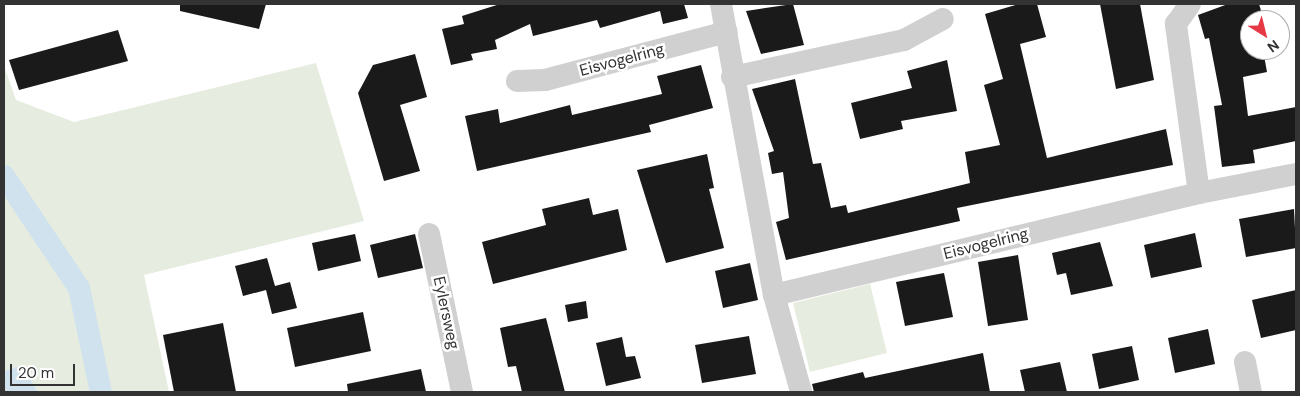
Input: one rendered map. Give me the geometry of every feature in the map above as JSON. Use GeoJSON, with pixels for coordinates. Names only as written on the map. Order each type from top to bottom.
{"type":"FeatureCollection","features":[{"type":"Feature","properties":{"kind":"street"},"geometry":{"type":"LineString","coordinates":[[721,4],[732,77],[774,295],[801,392]]}},
{"type":"Feature","properties":{"kind":"street"},"geometry":{"type":"LineString","coordinates":[[1190,4],[1176,24],[1199,192]]}},
{"type":"Feature","properties":{"kind":"street"},"geometry":{"type":"LineString","coordinates":[[732,77],[904,40],[943,19]]}},
{"type":"Feature","properties":{"kind":"street","name":"Eisvogelring"},"geometry":{"type":"LineString","coordinates":[[517,81],[545,80],[726,32]]}},
{"type":"Feature","properties":{"kind":"street","name":"Eisvogelring"},"geometry":{"type":"LineString","coordinates":[[774,295],[1199,192],[1296,174]]}},
{"type":"Feature","properties":{"kind":"street","name":"Eylersweg"},"geometry":{"type":"LineString","coordinates":[[429,234],[462,392]]}},
{"type":"Feature","properties":{"kind":"street"},"geometry":{"type":"LineString","coordinates":[[1245,362],[1251,392]]}},
{"type":"Feature","properties":{"kind":"shaded area"},"geometry":{"type":"Polygon","coordinates":[[[316,63],[364,221],[144,275],[169,392],[38,392],[23,367],[4,371],[4,66],[16,100],[74,122],[316,63]]]}},
{"type":"Feature","properties":{"kind":"shaded area"},"geometry":{"type":"Polygon","coordinates":[[[870,284],[887,353],[810,372],[793,303],[870,284]]]}},
{"type":"Feature","properties":{"kind":"water"},"geometry":{"type":"Polygon","coordinates":[[[22,366],[38,392],[4,392],[4,371],[22,366]]]}},
{"type":"Feature","properties":{"kind":"building"},"geometry":{"type":"Polygon","coordinates":[[[180,4],[266,4],[259,29],[180,11],[180,4]]]}},
{"type":"Feature","properties":{"kind":"building"},"geometry":{"type":"Polygon","coordinates":[[[500,4],[684,4],[688,18],[663,24],[660,11],[600,28],[597,20],[533,36],[530,24],[495,40],[497,49],[471,54],[473,60],[451,65],[442,29],[464,24],[462,16],[500,4]]]}},
{"type":"Feature","properties":{"kind":"building"},"geometry":{"type":"Polygon","coordinates":[[[793,4],[804,45],[761,54],[746,11],[793,4]]]}},
{"type":"Feature","properties":{"kind":"building"},"geometry":{"type":"Polygon","coordinates":[[[1019,4],[1037,4],[1046,37],[1020,44],[1047,158],[1166,129],[1173,165],[957,208],[960,221],[786,260],[776,222],[789,218],[783,172],[772,174],[768,153],[774,151],[752,89],[795,79],[813,164],[821,163],[831,208],[846,205],[848,213],[970,183],[965,152],[1000,145],[984,85],[1003,79],[985,14],[1019,4]]]}},
{"type":"Feature","properties":{"kind":"building"},"geometry":{"type":"Polygon","coordinates":[[[1100,4],[1140,4],[1154,80],[1116,89],[1100,4]]]}},
{"type":"Feature","properties":{"kind":"building"},"geometry":{"type":"Polygon","coordinates":[[[1228,4],[1259,4],[1261,10],[1240,10],[1240,60],[1265,60],[1267,72],[1243,77],[1248,116],[1296,107],[1296,141],[1253,150],[1255,163],[1222,167],[1214,106],[1222,105],[1209,38],[1205,39],[1198,15],[1228,4]]]}},
{"type":"Feature","properties":{"kind":"building"},"geometry":{"type":"Polygon","coordinates":[[[118,30],[128,61],[19,90],[9,60],[118,30]]]}},
{"type":"Feature","properties":{"kind":"building"},"geometry":{"type":"Polygon","coordinates":[[[415,54],[427,97],[400,105],[420,171],[384,181],[358,93],[373,65],[415,54]]]}},
{"type":"Feature","properties":{"kind":"building"},"geometry":{"type":"Polygon","coordinates":[[[947,60],[957,111],[901,121],[903,129],[860,139],[851,103],[912,88],[907,71],[947,60]]]}},
{"type":"Feature","properties":{"kind":"building"},"geometry":{"type":"Polygon","coordinates":[[[701,65],[713,108],[649,125],[651,132],[477,171],[465,116],[498,109],[500,123],[570,105],[572,115],[662,94],[657,76],[701,65]]]}},
{"type":"Feature","properties":{"kind":"building"},"geometry":{"type":"Polygon","coordinates":[[[707,154],[714,188],[709,189],[724,248],[666,263],[637,170],[707,154]]]}},
{"type":"Feature","properties":{"kind":"building"},"geometry":{"type":"Polygon","coordinates":[[[589,198],[593,215],[618,209],[627,250],[493,284],[482,242],[546,225],[542,209],[589,198]]]}},
{"type":"Feature","properties":{"kind":"building"},"geometry":{"type":"Polygon","coordinates":[[[1294,209],[1296,248],[1246,257],[1239,219],[1294,209]]]}},
{"type":"Feature","properties":{"kind":"building"},"geometry":{"type":"Polygon","coordinates":[[[1195,233],[1202,267],[1151,278],[1144,245],[1195,233]]]}},
{"type":"Feature","properties":{"kind":"building"},"geometry":{"type":"Polygon","coordinates":[[[355,234],[361,261],[318,271],[312,243],[355,234]]]}},
{"type":"Feature","properties":{"kind":"building"},"geometry":{"type":"Polygon","coordinates":[[[415,234],[423,268],[378,278],[370,245],[415,234]]]}},
{"type":"Feature","properties":{"kind":"building"},"geometry":{"type":"Polygon","coordinates":[[[1100,242],[1113,286],[1071,295],[1066,273],[1057,275],[1052,253],[1100,242]]]}},
{"type":"Feature","properties":{"kind":"building"},"geometry":{"type":"Polygon","coordinates":[[[1018,255],[1028,320],[988,326],[978,262],[1018,255]]]}},
{"type":"Feature","properties":{"kind":"building"},"geometry":{"type":"Polygon","coordinates":[[[267,258],[275,286],[290,282],[297,308],[272,314],[266,290],[243,296],[235,266],[267,258]]]}},
{"type":"Feature","properties":{"kind":"building"},"geometry":{"type":"Polygon","coordinates":[[[750,263],[758,300],[723,308],[715,271],[750,263]]]}},
{"type":"Feature","properties":{"kind":"building"},"geometry":{"type":"Polygon","coordinates":[[[944,273],[953,317],[905,326],[896,282],[944,273]]]}},
{"type":"Feature","properties":{"kind":"building"},"geometry":{"type":"Polygon","coordinates":[[[1296,290],[1296,330],[1261,338],[1252,300],[1296,290]]]}},
{"type":"Feature","properties":{"kind":"building"},"geometry":{"type":"Polygon","coordinates":[[[586,301],[588,318],[568,322],[565,305],[586,301]]]}},
{"type":"Feature","properties":{"kind":"building"},"geometry":{"type":"Polygon","coordinates":[[[363,312],[371,351],[295,367],[287,328],[363,312]]]}},
{"type":"Feature","properties":{"kind":"building"},"geometry":{"type":"Polygon","coordinates":[[[546,318],[565,392],[522,392],[516,366],[508,367],[500,328],[546,318]]]}},
{"type":"Feature","properties":{"kind":"building"},"geometry":{"type":"Polygon","coordinates":[[[223,323],[236,392],[174,392],[163,335],[223,323]]]}},
{"type":"Feature","properties":{"kind":"building"},"geometry":{"type":"Polygon","coordinates":[[[1208,329],[1215,364],[1175,373],[1168,338],[1208,329]]]}},
{"type":"Feature","properties":{"kind":"building"},"geometry":{"type":"Polygon","coordinates":[[[749,336],[756,374],[702,383],[695,345],[749,336]]]}},
{"type":"Feature","properties":{"kind":"building"},"geometry":{"type":"Polygon","coordinates":[[[622,337],[626,357],[635,356],[641,378],[606,386],[596,343],[622,337]]]}},
{"type":"Feature","properties":{"kind":"building"},"geometry":{"type":"Polygon","coordinates":[[[1132,346],[1139,380],[1099,389],[1092,354],[1132,346]]]}},
{"type":"Feature","properties":{"kind":"building"},"geometry":{"type":"Polygon","coordinates":[[[983,353],[990,392],[814,392],[812,384],[863,372],[865,378],[983,353]]]}},
{"type":"Feature","properties":{"kind":"building"},"geometry":{"type":"Polygon","coordinates":[[[1060,362],[1067,392],[1025,392],[1020,370],[1060,362]]]}},
{"type":"Feature","properties":{"kind":"building"},"geometry":{"type":"Polygon","coordinates":[[[421,369],[426,392],[348,392],[347,384],[421,369]]]}},
{"type":"Feature","properties":{"kind":"waterway"},"geometry":{"type":"LineString","coordinates":[[4,176],[79,288],[101,392]]}}]}
